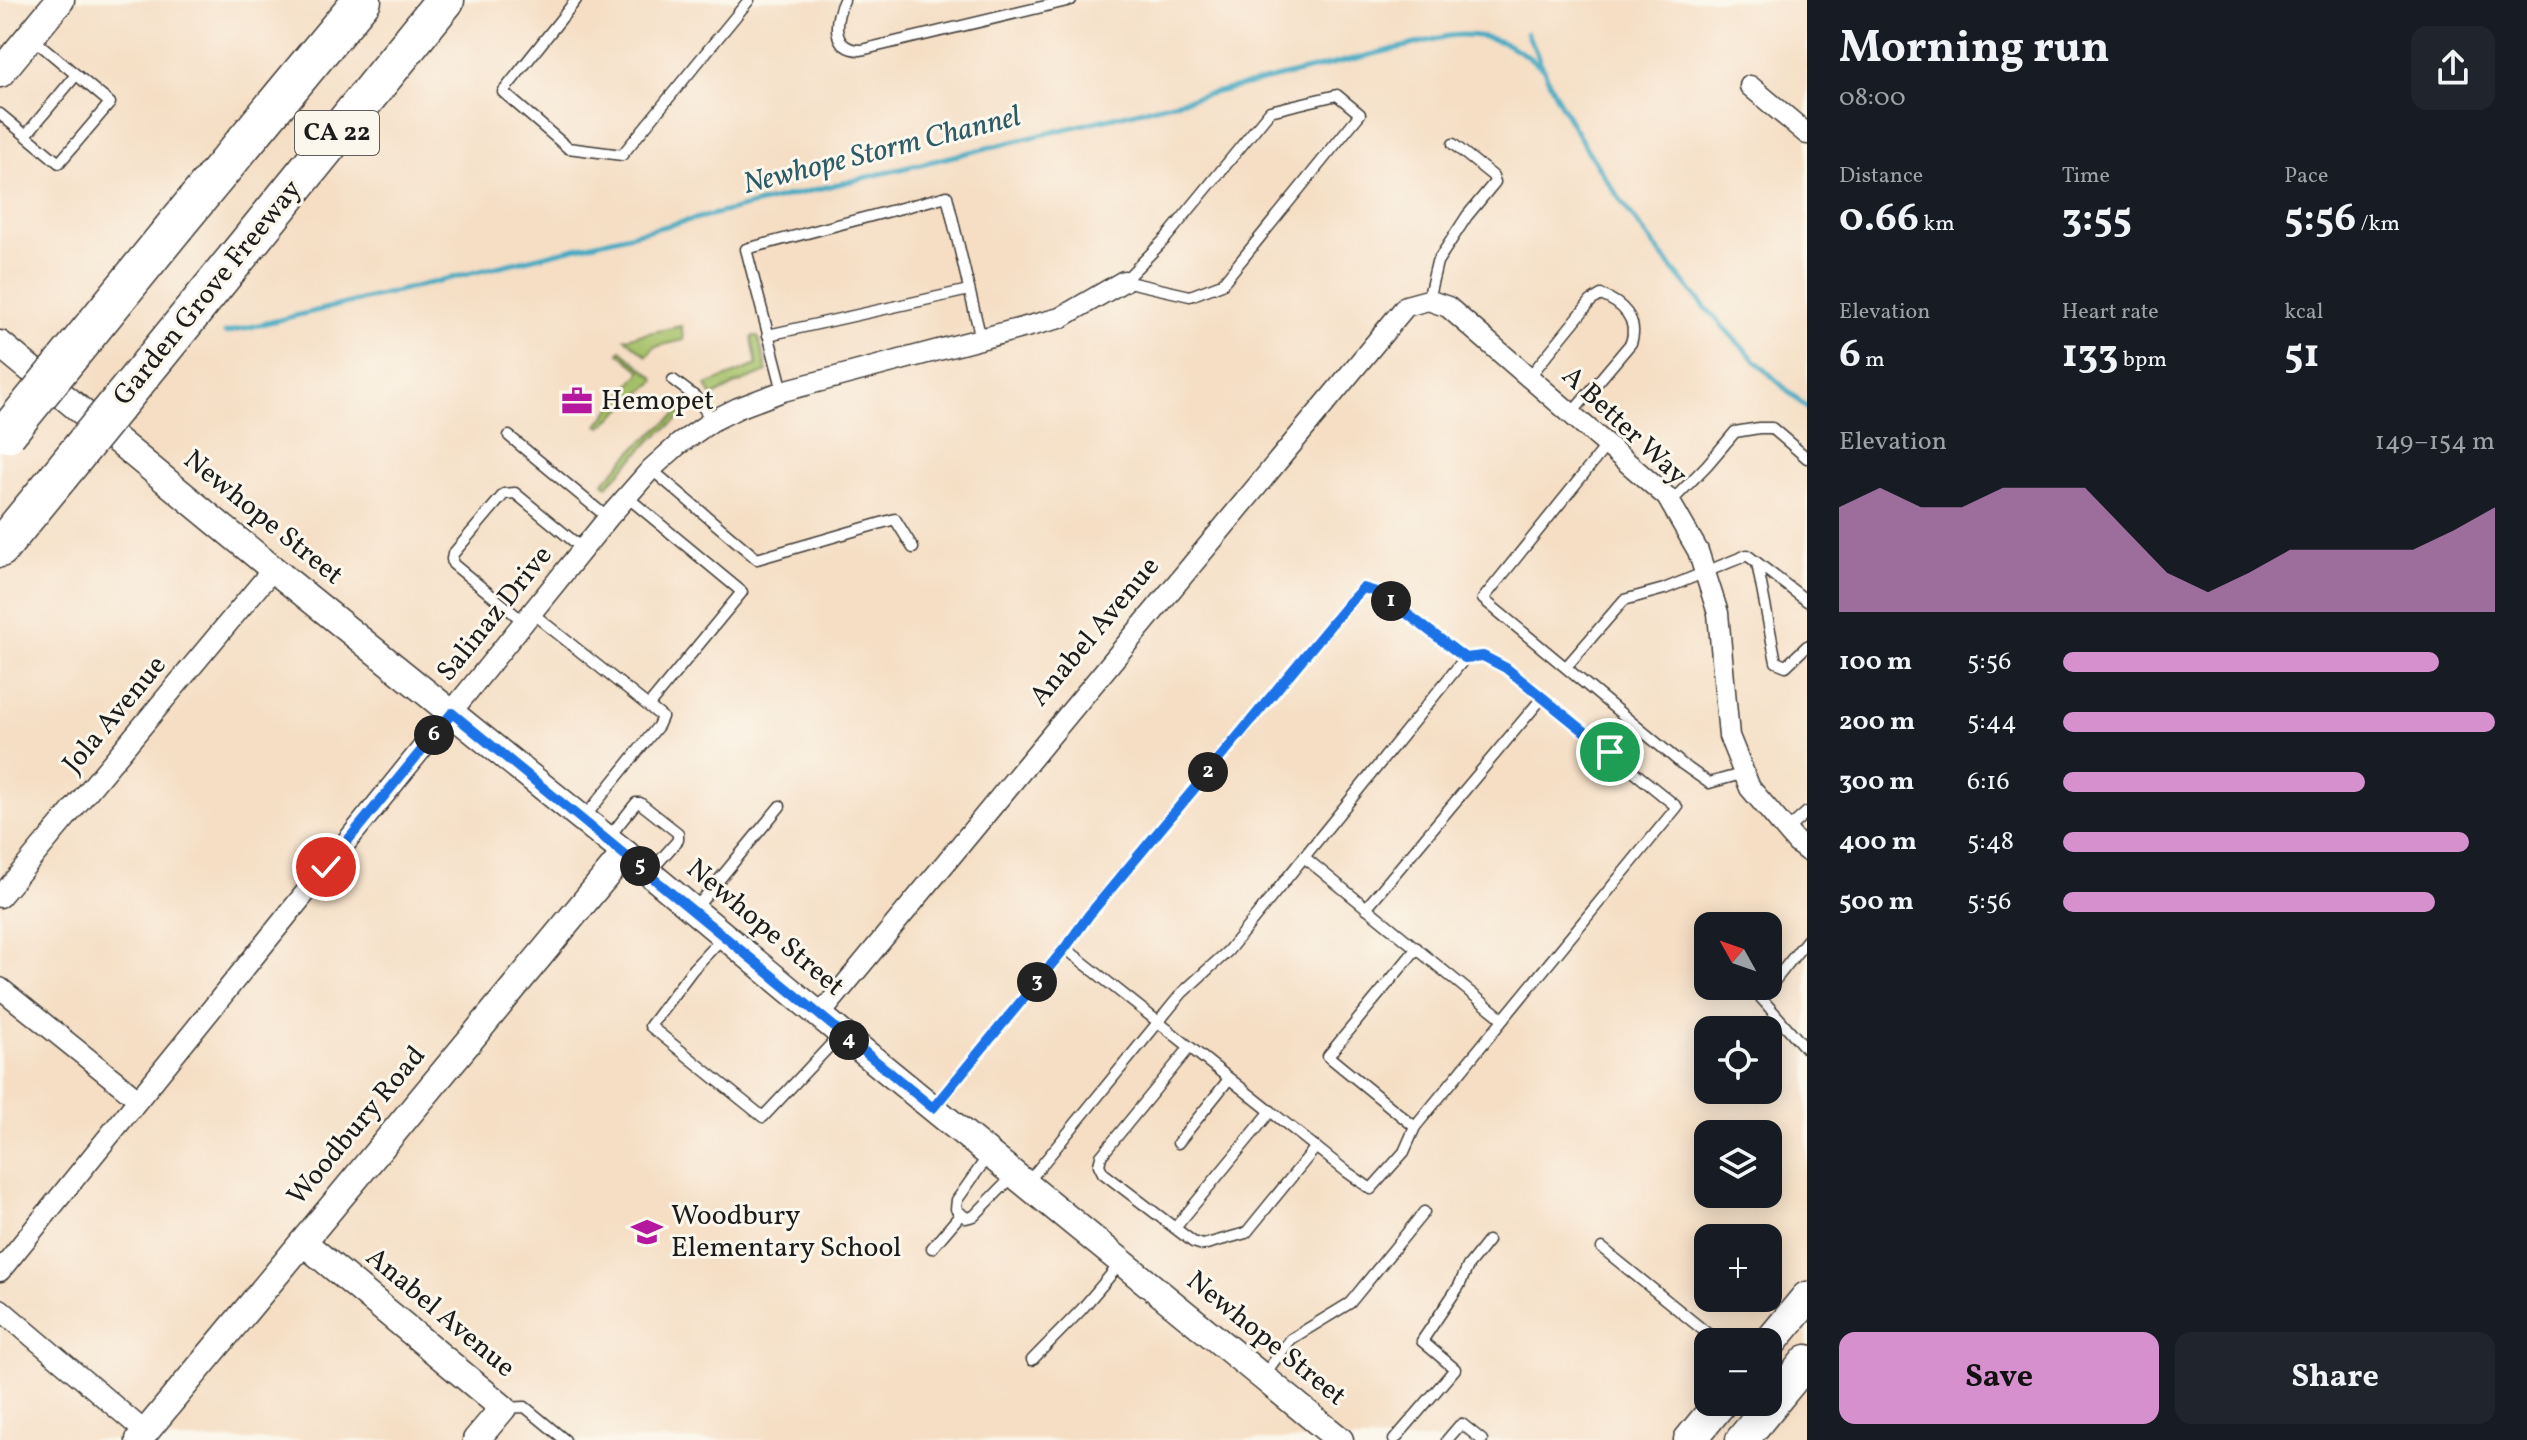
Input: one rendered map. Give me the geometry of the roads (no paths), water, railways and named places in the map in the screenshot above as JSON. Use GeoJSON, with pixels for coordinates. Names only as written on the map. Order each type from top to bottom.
{"type":"FeatureCollection","features":[{"type":"Feature","properties":{"kind":"highway","name":"CA 22"},"geometry":{"type":"LineString","coordinates":[[3,437],[362,0]]}},
{"type":"Feature","properties":{"kind":"highway","name":"Garden Grove Freeway"},"geometry":{"type":"LineString","coordinates":[[0,548],[445,0]]}},
{"type":"Feature","properties":{"kind":"main road"},"geometry":{"type":"LineString","coordinates":[[0,73],[60,0]]}},
{"type":"Feature","properties":{"kind":"main road"},"geometry":{"type":"LineString","coordinates":[[1782,1328],[1807,1298]]}},
{"type":"Feature","properties":{"kind":"main road"},"geometry":{"type":"LineString","coordinates":[[1742,1440],[1807,1361]]}},
{"type":"Feature","properties":{"kind":"main road"},"geometry":{"type":"LineString","coordinates":[[1690,1440],[1710,1416]]}},
{"type":"Feature","properties":{"kind":"street"},"geometry":{"type":"LineString","coordinates":[[1750,86],[1807,134]]}},
{"type":"Feature","properties":{"kind":"street","name":"Salinaz Drive"},"geometry":{"type":"LineString","coordinates":[[0,1271],[626,496],[679,444],[712,421],[752,402],[783,391],[1060,318],[1124,281]]}},
{"type":"Feature","properties":{"kind":"street","name":"A Better Way"},"geometry":{"type":"LineString","coordinates":[[1428,300],[1448,307],[1572,413],[1670,503],[1698,551],[1718,613],[1729,736],[1750,788],[1807,851]]}},
{"type":"Feature","properties":{"kind":"street","name":"Anabel Avenue"},"geometry":{"type":"LineString","coordinates":[[819,1016],[1406,306],[1428,300]]}},
{"type":"Feature","properties":{"kind":"street","name":"Newhope Street"},"geometry":{"type":"LineString","coordinates":[[0,344],[1340,1440]]}},
{"type":"Feature","properties":{"kind":"street","name":"Jola Avenue"},"geometry":{"type":"LineString","coordinates":[[0,897],[273,569]]}},
{"type":"Feature","properties":{"kind":"street","name":"Woodbury Road"},"geometry":{"type":"LineString","coordinates":[[142,1436],[303,1242],[616,846]]}},
{"type":"Feature","properties":{"kind":"street"},"geometry":{"type":"LineString","coordinates":[[0,988],[138,1099]]}},
{"type":"Feature","properties":{"kind":"street","name":"Anabel Avenue"},"geometry":{"type":"LineString","coordinates":[[303,1242],[503,1408],[483,1438]]}},
{"type":"Feature","properties":{"kind":"street"},"geometry":{"type":"LineString","coordinates":[[0,1309],[142,1436]]}},
{"type":"Feature","properties":{"kind":"lane"},"geometry":{"type":"LineString","coordinates":[[576,0],[503,92],[568,148],[622,155],[749,0]]}},
{"type":"Feature","properties":{"kind":"lane"},"geometry":{"type":"LineString","coordinates":[[844,0],[837,25],[839,38],[842,45],[850,50],[861,50],[1071,0]]}},
{"type":"Feature","properties":{"kind":"lane"},"geometry":{"type":"LineString","coordinates":[[0,114],[59,163],[110,103],[31,36]]}},
{"type":"Feature","properties":{"kind":"lane"},"geometry":{"type":"LineString","coordinates":[[26,135],[76,75]]}},
{"type":"Feature","properties":{"kind":"lane"},"geometry":{"type":"LineString","coordinates":[[1337,95],[1360,114],[1222,284],[1190,296],[1124,281],[1166,238],[1270,111],[1337,95]]}},
{"type":"Feature","properties":{"kind":"lane"},"geometry":{"type":"LineString","coordinates":[[1428,300],[1437,262],[1467,216],[1495,182],[1493,176],[1453,144]]}},
{"type":"Feature","properties":{"kind":"lane"},"geometry":{"type":"LineString","coordinates":[[783,391],[746,249],[947,196],[981,339]]}},
{"type":"Feature","properties":{"kind":"lane"},"geometry":{"type":"LineString","coordinates":[[768,335],[969,290]]}},
{"type":"Feature","properties":{"kind":"lane"},"geometry":{"type":"LineString","coordinates":[[1530,376],[1591,301],[1601,295],[1614,300],[1632,319],[1635,332],[1631,343],[1572,413]]}},
{"type":"Feature","properties":{"kind":"lane"},"geometry":{"type":"LineString","coordinates":[[673,380],[697,398],[712,421]]}},
{"type":"Feature","properties":{"kind":"lane"},"geometry":{"type":"LineString","coordinates":[[1670,503],[1735,432],[1772,428],[1807,458]]}},
{"type":"Feature","properties":{"kind":"lane"},"geometry":{"type":"LineString","coordinates":[[509,436],[608,518]]}},
{"type":"Feature","properties":{"kind":"lane"},"geometry":{"type":"LineString","coordinates":[[1607,445],[1483,599],[1709,783],[1745,773]]}},
{"type":"Feature","properties":{"kind":"lane"},"geometry":{"type":"LineString","coordinates":[[651,469],[757,559],[895,519],[913,548]]}},
{"type":"Feature","properties":{"kind":"lane"},"geometry":{"type":"LineString","coordinates":[[583,549],[515,493],[509,492],[504,494],[452,559],[453,564],[661,714],[661,722],[583,820]]}},
{"type":"Feature","properties":{"kind":"lane"},"geometry":{"type":"LineString","coordinates":[[626,496],[742,592],[649,705]]}},
{"type":"Feature","properties":{"kind":"lane"},"geometry":{"type":"LineString","coordinates":[[1566,667],[1624,600],[1664,589],[1747,555],[1807,601]]}},
{"type":"Feature","properties":{"kind":"lane"},"geometry":{"type":"LineString","coordinates":[[1757,563],[1776,662],[1786,666],[1807,646]]}},
{"type":"Feature","properties":{"kind":"lane"},"geometry":{"type":"LineString","coordinates":[[933,1108],[1089,915],[1363,588],[1380,593],[1465,658],[1483,656],[1506,668],[1677,807],[1415,1127],[1404,1152],[1371,1189],[1065,948]]}},
{"type":"Feature","properties":{"kind":"lane"},"geometry":{"type":"LineString","coordinates":[[989,1154],[957,1200],[956,1209],[966,1218],[974,1216],[1020,1180],[1182,993],[1228,951],[1465,658]]}},
{"type":"Feature","properties":{"kind":"lane"},"geometry":{"type":"LineString","coordinates":[[1366,908],[1542,698]]}},
{"type":"Feature","properties":{"kind":"lane"},"geometry":{"type":"LineString","coordinates":[[616,846],[636,803],[644,804],[679,836],[649,873]]}},
{"type":"Feature","properties":{"kind":"lane"},"geometry":{"type":"LineString","coordinates":[[693,910],[780,806]]}},
{"type":"Feature","properties":{"kind":"lane"},"geometry":{"type":"LineString","coordinates":[[1787,830],[1807,812]]}},
{"type":"Feature","properties":{"kind":"lane"},"geometry":{"type":"LineString","coordinates":[[1304,857],[1503,1019]]}},
{"type":"Feature","properties":{"kind":"lane"},"geometry":{"type":"LineString","coordinates":[[724,936],[693,969],[650,1026],[763,1117],[842,1034]]}},
{"type":"Feature","properties":{"kind":"lane"},"geometry":{"type":"LineString","coordinates":[[1807,940],[1761,998],[1807,1050]]}},
{"type":"Feature","properties":{"kind":"lane"},"geometry":{"type":"LineString","coordinates":[[1415,1127],[1328,1056],[1417,948]]}},
{"type":"Feature","properties":{"kind":"lane"},"geometry":{"type":"LineString","coordinates":[[1190,1047],[1101,1156],[1099,1165],[1103,1173],[1193,1242],[1203,1245],[1246,1233],[1316,1147]]}},
{"type":"Feature","properties":{"kind":"lane"},"geometry":{"type":"LineString","coordinates":[[1178,1143],[1229,1079]]}},
{"type":"Feature","properties":{"kind":"lane"},"geometry":{"type":"LineString","coordinates":[[1175,1228],[1271,1111]]}},
{"type":"Feature","properties":{"kind":"lane"},"geometry":{"type":"LineString","coordinates":[[1262,1377],[1291,1339],[1350,1303],[1424,1212]]}},
{"type":"Feature","properties":{"kind":"lane"},"geometry":{"type":"LineString","coordinates":[[932,1248],[961,1214]]}},
{"type":"Feature","properties":{"kind":"lane"},"geometry":{"type":"LineString","coordinates":[[1394,1440],[1455,1369],[1422,1341],[1459,1286],[1468,1266],[1488,1241]]}},
{"type":"Feature","properties":{"kind":"lane"},"geometry":{"type":"LineString","coordinates":[[1602,1248],[1701,1328]]}},
{"type":"Feature","properties":{"kind":"lane"},"geometry":{"type":"LineString","coordinates":[[1032,1360],[1122,1263]]}},
{"type":"Feature","properties":{"kind":"lane"},"geometry":{"type":"LineString","coordinates":[[503,1408],[525,1407],[565,1440]]}},
{"type":"Feature","properties":{"kind":"lane"},"geometry":{"type":"LineString","coordinates":[[1447,1440],[1462,1424],[1482,1440]]}},
{"type":"Feature","properties":{"kind":"waterway"},"geometry":{"type":"LineString","coordinates":[[1527,33],[1561,105],[1640,227],[1737,342],[1807,408]]}},
{"type":"Feature","properties":{"kind":"waterway","name":"Newhope Storm Channel"},"geometry":{"type":"LineString","coordinates":[[225,333],[1448,36],[1475,36],[1499,41],[1544,69]]}},
{"type":"Feature","properties":{"kind":"place","name":"Hemopet"},"geometry":{"type":"Point","coordinates":[577,401]}},
{"type":"Feature","properties":{"kind":"place","name":"Woodbury Elementary School"},"geometry":{"type":"Point","coordinates":[647,1232]}}]}
